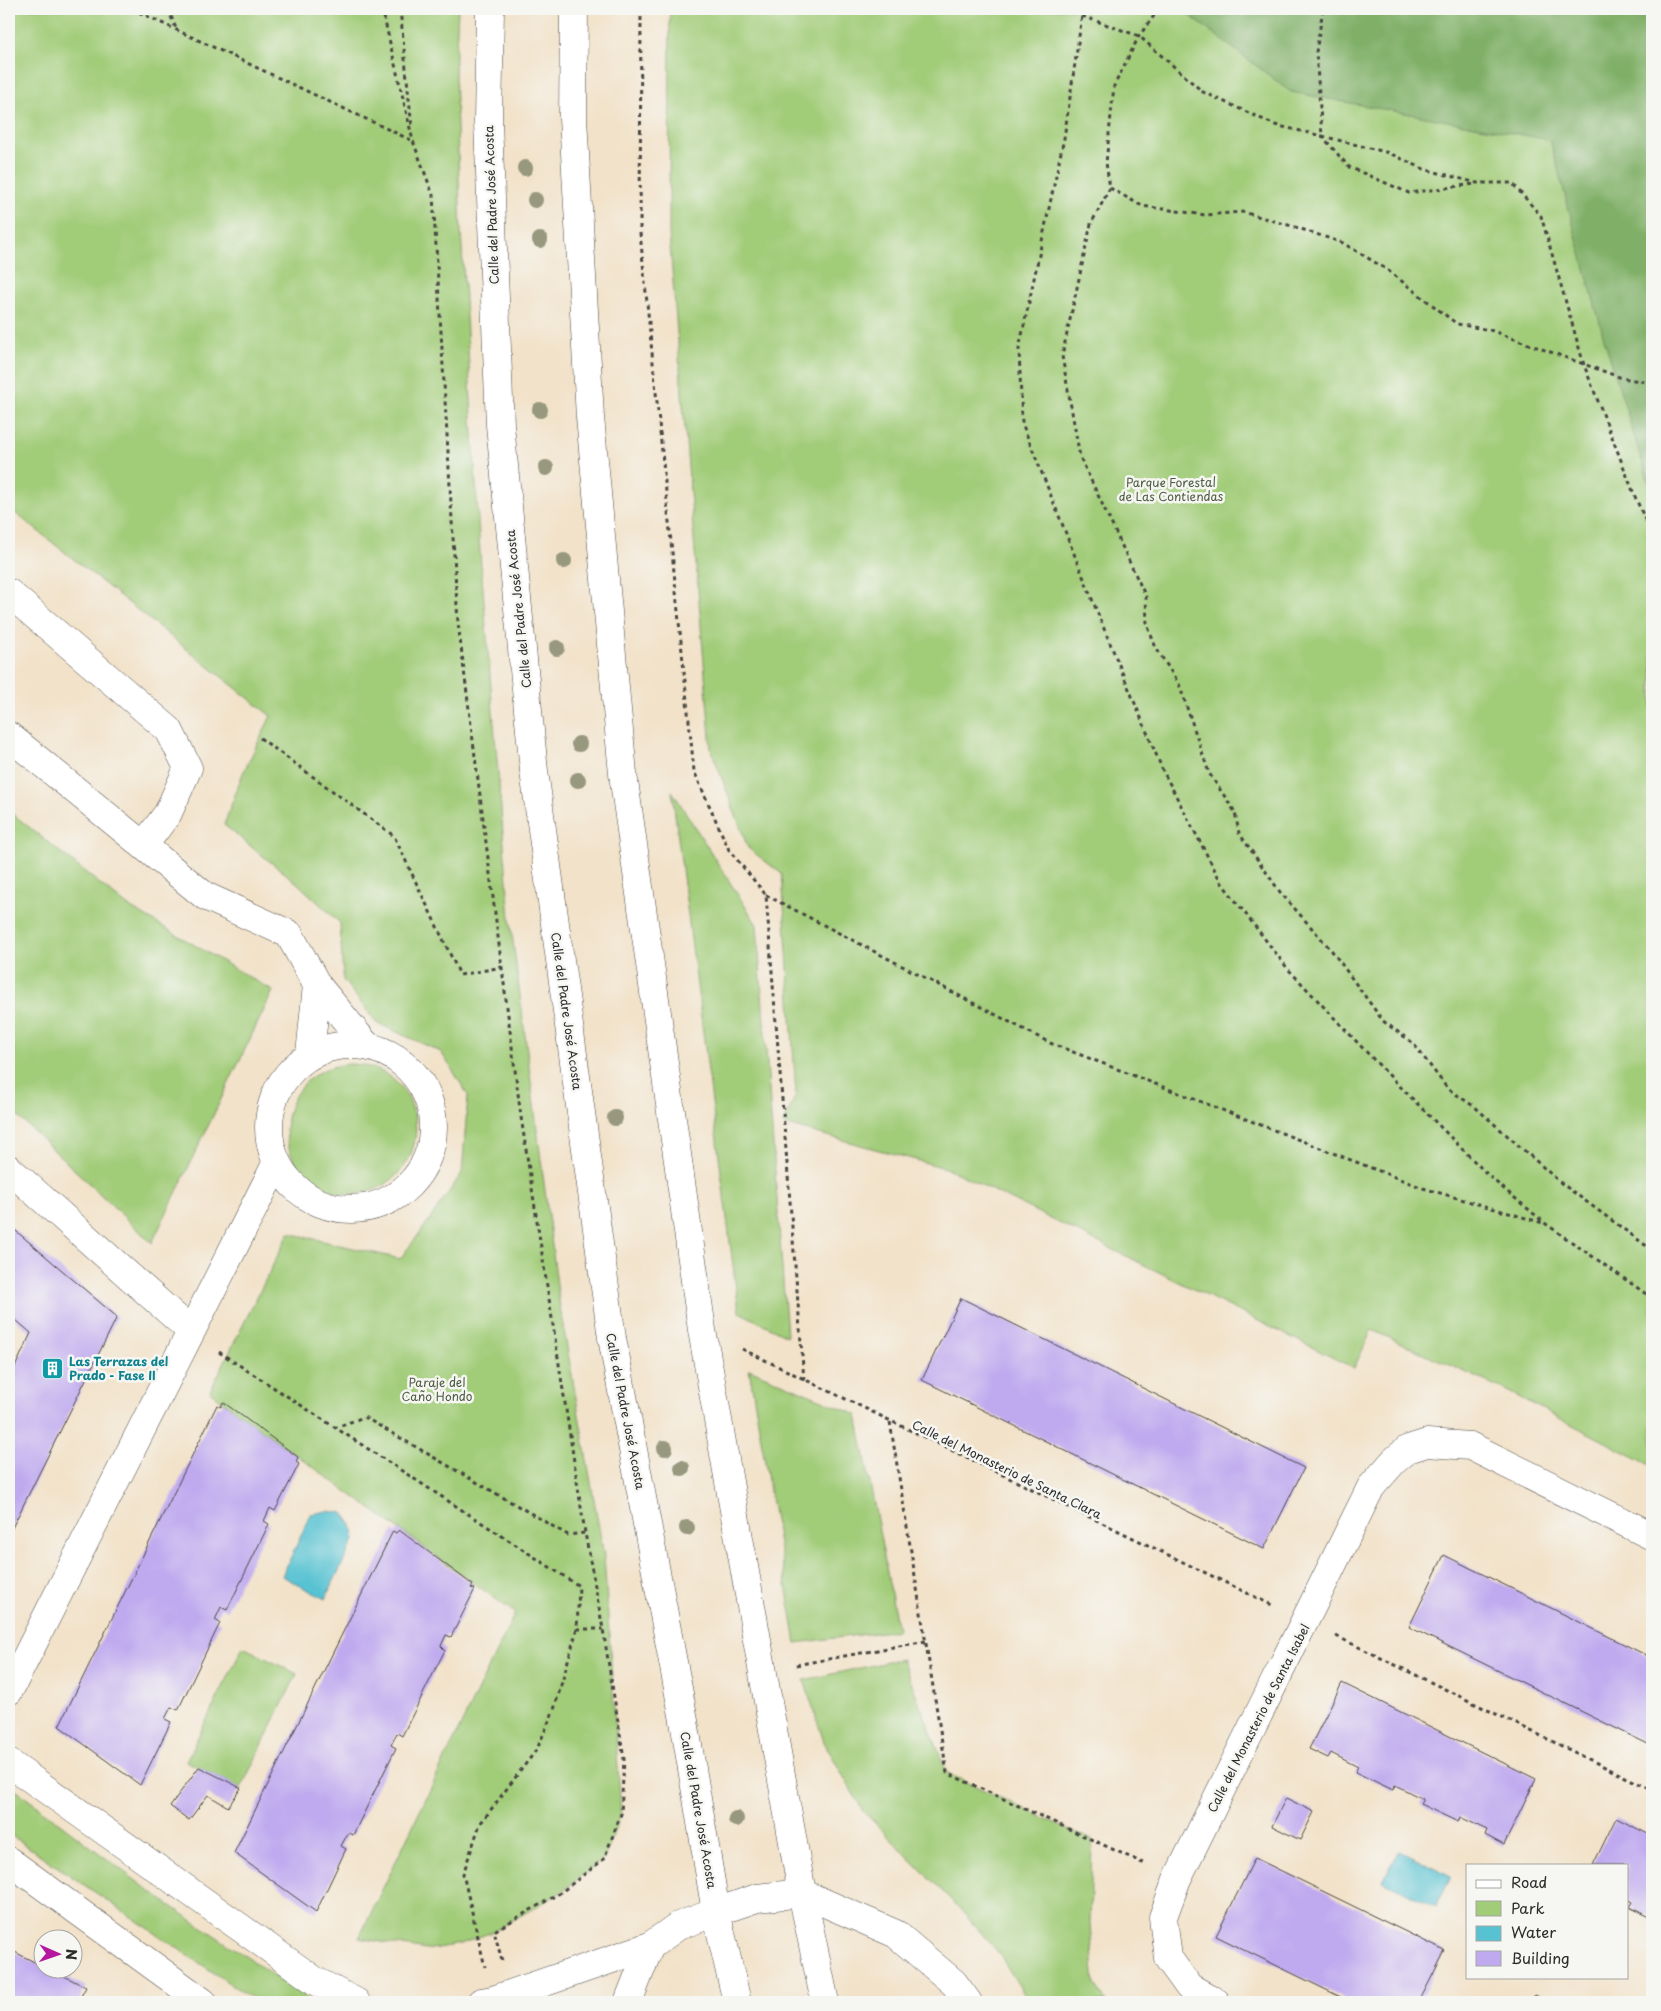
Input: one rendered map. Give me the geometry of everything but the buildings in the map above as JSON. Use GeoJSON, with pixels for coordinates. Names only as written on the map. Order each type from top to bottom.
{"type":"FeatureCollection","features":[{"type":"Feature","properties":{"kind":"main road","name":"Calle del Padre José Acosta"},"geometry":{"type":"LineString","coordinates":[[490,9],[488,122],[500,425],[534,771],[612,1338],[683,1715],[716,1912],[737,2002]]}},
{"type":"Feature","properties":{"kind":"main road"},"geometry":{"type":"LineString","coordinates":[[574,9],[573,118],[590,416],[622,764],[702,1330],[802,1893],[825,2002]]}},
{"type":"Feature","properties":{"kind":"main road"},"geometry":{"type":"LineString","coordinates":[[9,593],[169,730],[188,768],[168,813],[144,846]]}},
{"type":"Feature","properties":{"kind":"main road"},"geometry":{"type":"LineString","coordinates":[[9,736],[205,896],[289,934],[317,985],[367,1046]]}},
{"type":"Feature","properties":{"kind":"main road"},"geometry":{"type":"LineString","coordinates":[[310,1055],[317,985]]}},
{"type":"Feature","properties":{"kind":"main road"},"geometry":{"type":"LineString","coordinates":[[347,1044],[367,1046],[393,1056],[414,1074],[429,1098],[434,1126],[429,1154],[416,1178],[396,1197],[370,1208],[342,1210],[316,1203],[293,1187],[276,1164],[268,1141],[269,1115],[276,1092],[290,1071],[310,1055],[328,1048],[347,1044]]}},
{"type":"Feature","properties":{"kind":"main road"},"geometry":{"type":"LineString","coordinates":[[9,1691],[276,1164]]}},
{"type":"Feature","properties":{"kind":"main road"},"geometry":{"type":"LineString","coordinates":[[9,1169],[191,1331]]}},
{"type":"Feature","properties":{"kind":"main road","name":"Calle del Monasterio de Santa Isabel"},"geometry":{"type":"LineString","coordinates":[[1216,2002],[1189,1986],[1168,1958],[1163,1917],[1177,1879],[1371,1488],[1394,1461],[1408,1449],[1427,1443],[1470,1446],[1652,1536]]}},
{"type":"Feature","properties":{"kind":"main road"},"geometry":{"type":"LineString","coordinates":[[9,1764],[314,1980],[356,2002]]}},
{"type":"Feature","properties":{"kind":"main road"},"geometry":{"type":"LineString","coordinates":[[9,1861],[203,2002]]}},
{"type":"Feature","properties":{"kind":"main road"},"geometry":{"type":"LineString","coordinates":[[495,1999],[650,1946],[678,1926],[716,1912],[757,1898],[802,1893],[896,1934],[954,1983],[968,2002]]}},
{"type":"Feature","properties":{"kind":"main road"},"geometry":{"type":"LineString","coordinates":[[628,2002],[650,1946]]}},
{"type":"Feature","properties":{"kind":"path"},"geometry":{"type":"LineString","coordinates":[[132,9],[413,141]]}},
{"type":"Feature","properties":{"kind":"path"},"geometry":{"type":"LineString","coordinates":[[168,9],[177,31]]}},
{"type":"Feature","properties":{"kind":"path"},"geometry":{"type":"LineString","coordinates":[[382,9],[413,141],[434,195],[458,623],[521,1117],[585,1533],[624,1760],[621,1814],[604,1859],[560,1893],[494,1931],[495,1999]]}},
{"type":"Feature","properties":{"kind":"path"},"geometry":{"type":"LineString","coordinates":[[400,9],[413,141]]}},
{"type":"Feature","properties":{"kind":"path"},"geometry":{"type":"LineString","coordinates":[[641,9],[640,233],[694,771],[729,850],[766,896],[1050,1044],[1423,1188],[1546,1224]]}},
{"type":"Feature","properties":{"kind":"path"},"geometry":{"type":"LineString","coordinates":[[1083,9],[1064,138],[1019,348],[1022,423],[1096,610],[1163,771],[1221,882],[1288,969],[1374,1060],[1491,1178],[1546,1224],[1652,1298]]}},
{"type":"Feature","properties":{"kind":"path"},"geometry":{"type":"LineString","coordinates":[[1159,9],[1139,36],[1114,86],[1106,163],[1110,188],[1091,224],[1062,356],[1080,457],[1146,597],[1147,624],[1156,648],[1179,684],[1209,773],[1235,812],[1239,834],[1280,892],[1332,951],[1383,1021],[1413,1043],[1447,1088],[1475,1107],[1561,1183],[1652,1250]]}},
{"type":"Feature","properties":{"kind":"path"},"geometry":{"type":"LineString","coordinates":[[1323,9],[1316,52],[1322,136],[1349,167],[1409,193],[1477,183],[1512,183],[1541,216],[1584,365],[1652,535]]}},
{"type":"Feature","properties":{"kind":"path"},"geometry":{"type":"LineString","coordinates":[[1082,16],[1139,36],[1203,92],[1275,125],[1389,153],[1424,170],[1477,183]]}},
{"type":"Feature","properties":{"kind":"path"},"geometry":{"type":"LineString","coordinates":[[1110,188],[1142,206],[1205,215],[1243,212],[1343,243],[1386,269],[1457,324],[1490,330],[1622,378],[1652,383]]}},
{"type":"Feature","properties":{"kind":"path"},"geometry":{"type":"LineString","coordinates":[[260,738],[394,836],[460,975],[502,967]]}},
{"type":"Feature","properties":{"kind":"path"},"geometry":{"type":"LineString","coordinates":[[766,896],[804,1380]]}},
{"type":"Feature","properties":{"kind":"path","name":"Calle del Monasterio de Santa Clara"},"geometry":{"type":"LineString","coordinates":[[702,1330],[1652,1790]]}},
{"type":"Feature","properties":{"kind":"path"},"geometry":{"type":"LineString","coordinates":[[191,1331],[226,1358],[579,1586],[577,1628],[554,1710],[537,1749],[480,1824],[463,1874],[495,1999]]}},
{"type":"Feature","properties":{"kind":"path"},"geometry":{"type":"LineString","coordinates":[[334,1428],[364,1417],[568,1535],[585,1533]]}},
{"type":"Feature","properties":{"kind":"path"},"geometry":{"type":"LineString","coordinates":[[890,1422],[947,1773],[1177,1879]]}},
{"type":"Feature","properties":{"kind":"path"},"geometry":{"type":"LineString","coordinates":[[577,1628],[603,1629]]}},
{"type":"Feature","properties":{"kind":"path"},"geometry":{"type":"LineString","coordinates":[[796,1664],[926,1641]]}},
{"type":"Feature","properties":{"kind":"green space","name":"Paraje del Caño Hondo"},"geometry":{"type":"Polygon","coordinates":[[[9,9],[458,9],[455,74],[461,231],[480,553],[510,918],[560,1308],[604,1556],[621,1814],[604,1859],[560,1893],[494,1931],[461,1944],[426,1950],[359,1938],[515,1613],[210,1391],[289,1233],[400,1259],[462,1173],[468,1095],[441,1052],[377,1023],[343,980],[340,923],[296,882],[224,825],[243,773],[271,716],[9,508],[9,9]]]}},
{"type":"Feature","properties":{"kind":"green space","name":"Parque Forestal de Las Contiendas"},"geometry":{"type":"Polygon","coordinates":[[[670,9],[1652,9],[1652,1466],[1505,1390],[1372,1330],[1354,1368],[949,1169],[783,1124],[796,1095],[782,874],[748,848],[711,749],[669,233],[670,9]]]}},
{"type":"Feature","properties":{"kind":"green space"},"geometry":{"type":"Polygon","coordinates":[[[1181,9],[1652,9],[1652,493],[1605,342],[1550,140],[1291,92],[1181,9]]]}},
{"type":"Feature","properties":{"kind":"green space"},"geometry":{"type":"Polygon","coordinates":[[[672,791],[757,925],[787,1336],[739,1312],[672,791]]]}},
{"type":"Feature","properties":{"kind":"green space"},"geometry":{"type":"Polygon","coordinates":[[[9,811],[126,905],[273,991],[152,1243],[9,1108],[9,811]]]}},
{"type":"Feature","properties":{"kind":"green space"},"geometry":{"type":"Polygon","coordinates":[[[351,1064],[364,1065],[376,1069],[397,1083],[411,1104],[415,1116],[415,1142],[411,1154],[397,1175],[376,1189],[364,1193],[351,1194],[338,1193],[326,1189],[305,1175],[291,1154],[287,1142],[286,1129],[287,1116],[291,1104],[305,1083],[326,1069],[338,1065],[351,1064]]]}},
{"type":"Feature","properties":{"kind":"green space"},"geometry":{"type":"Polygon","coordinates":[[[749,1369],[857,1415],[898,1630],[796,1643],[749,1369]]]}},
{"type":"Feature","properties":{"kind":"green space"},"geometry":{"type":"Polygon","coordinates":[[[243,1647],[297,1674],[241,1788],[186,1761],[243,1647]]]}},
{"type":"Feature","properties":{"kind":"green space"},"geometry":{"type":"Polygon","coordinates":[[[902,1659],[947,1773],[1092,1840],[1090,1924],[1095,1985],[1106,2002],[1029,2002],[998,1952],[960,1909],[863,1811],[824,1742],[804,1680],[902,1659]]]}},
{"type":"Feature","properties":{"kind":"green space"},"geometry":{"type":"Polygon","coordinates":[[[9,1785],[155,1895],[313,2002],[257,2002],[9,1834],[9,1785]]]}},
{"type":"Feature","properties":{"kind":"water"},"geometry":{"type":"Polygon","coordinates":[[[327,1511],[343,1513],[352,1525],[355,1538],[325,1599],[282,1576],[311,1514],[327,1511]]]}},
{"type":"Feature","properties":{"kind":"water"},"geometry":{"type":"Polygon","coordinates":[[[1399,1851],[1451,1877],[1436,1907],[1383,1881],[1399,1851]]]}},
{"type":"Feature","properties":{"kind":"place","name":"Las Terrazas del Prado - Fase II"},"geometry":{"type":"Point","coordinates":[53,1368]}}]}
